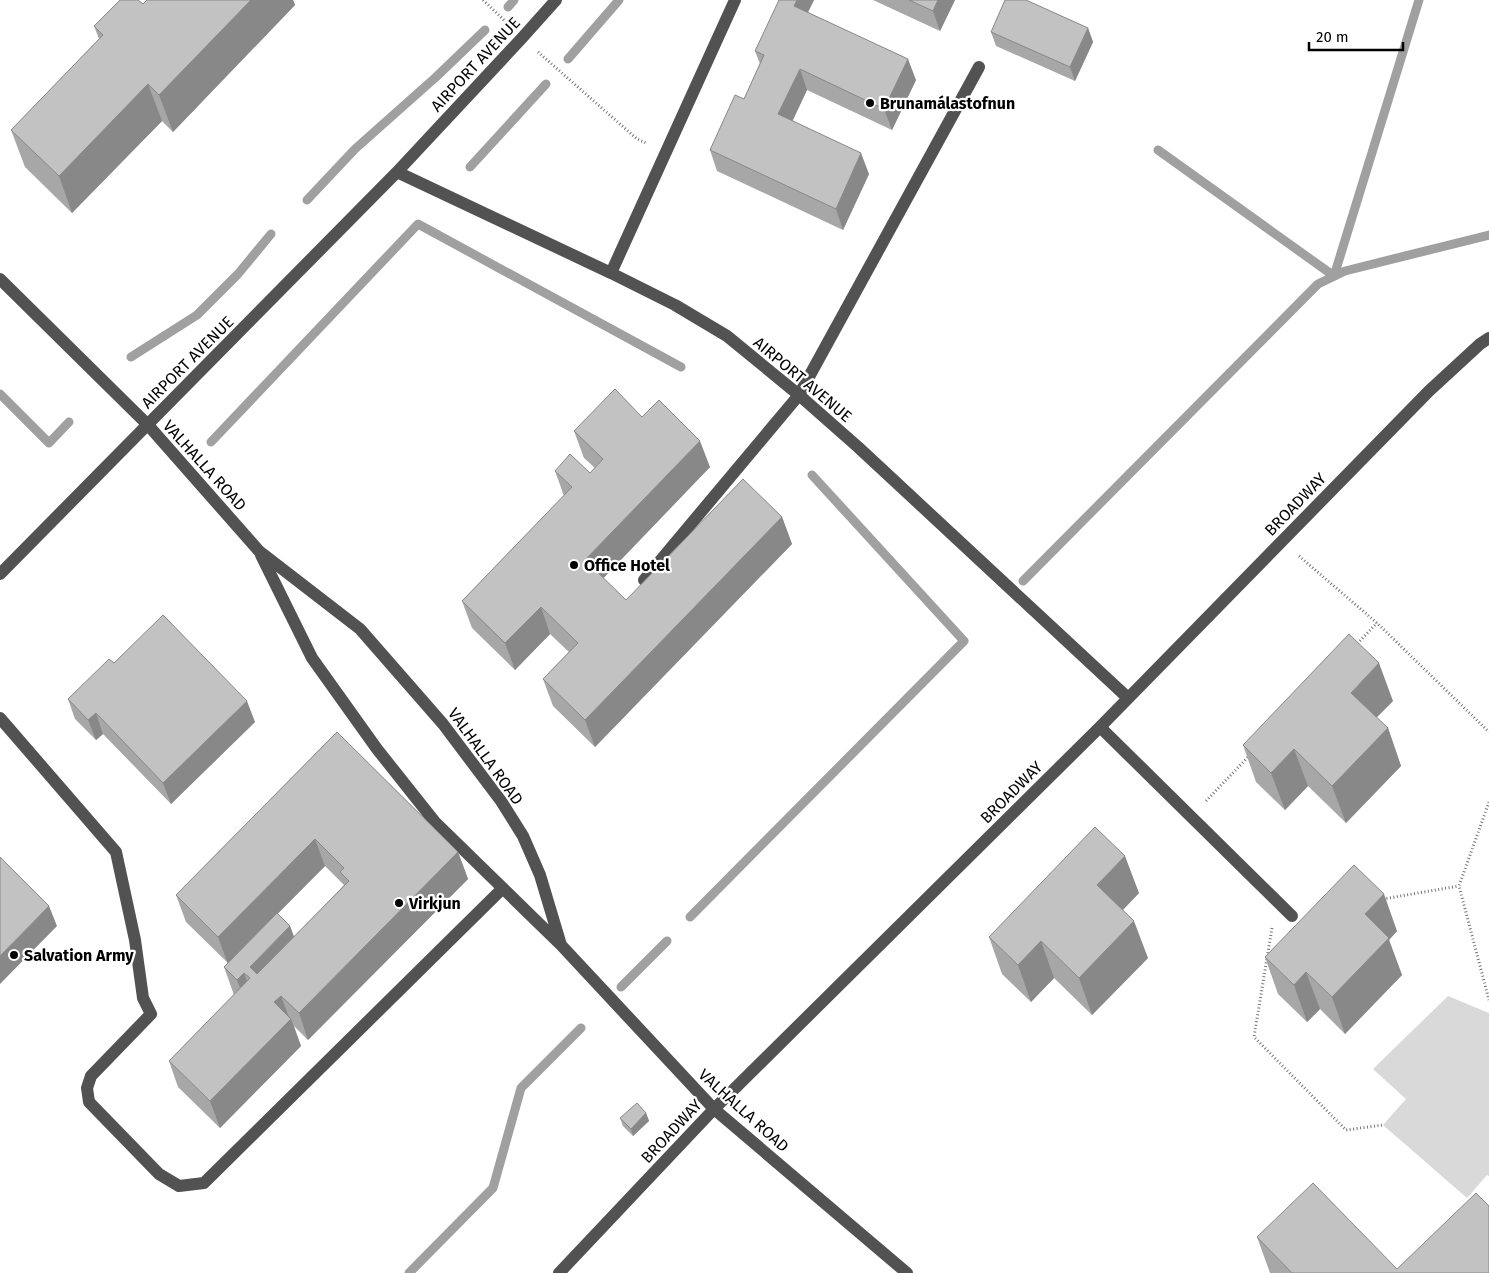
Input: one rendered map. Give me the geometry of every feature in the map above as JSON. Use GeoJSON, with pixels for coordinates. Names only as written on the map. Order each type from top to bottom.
{"type":"FeatureCollection","features":[{"type":"Feature","properties":{"kind":"street","name":"AIRPORT AVENUE"},"geometry":{"type":"LineString","coordinates":[[0,574],[397,172],[556,0]]}},
{"type":"Feature","properties":{"kind":"street"},"geometry":{"type":"LineString","coordinates":[[611,273],[735,0]]}},
{"type":"Feature","properties":{"kind":"street"},"geometry":{"type":"LineString","coordinates":[[644,580],[799,395],[979,67]]}},
{"type":"Feature","properties":{"kind":"street","name":"AIRPORT AVENUE"},"geometry":{"type":"LineString","coordinates":[[397,172],[611,273],[675,305],[727,336],[799,395],[866,454],[1128,698]]}},
{"type":"Feature","properties":{"kind":"street","name":"VALHALLA ROAD"},"geometry":{"type":"LineString","coordinates":[[0,279],[148,425],[259,550],[360,630],[444,724],[501,801],[523,836],[540,875],[561,945],[714,1109],[907,1273]]}},
{"type":"Feature","properties":{"kind":"street","name":"BROADWAY"},"geometry":{"type":"LineString","coordinates":[[559,1273],[714,1109],[1100,727],[1428,391],[1489,338]]}},
{"type":"Feature","properties":{"kind":"street"},"geometry":{"type":"LineString","coordinates":[[259,550],[312,658],[371,741],[435,822],[561,945]]}},
{"type":"Feature","properties":{"kind":"street"},"geometry":{"type":"LineString","coordinates":[[0,718],[116,852],[135,940],[143,998],[151,1014],[92,1076],[87,1088],[89,1102],[159,1174],[179,1186],[204,1183],[502,888]]}},
{"type":"Feature","properties":{"kind":"street"},"geometry":{"type":"LineString","coordinates":[[1100,727],[1292,916]]}},
{"type":"Feature","properties":{"kind":"path"},"geometry":{"type":"LineString","coordinates":[[483,0],[522,38],[637,139],[665,152]]}},
{"type":"Feature","properties":{"kind":"path"},"geometry":{"type":"LineString","coordinates":[[1282,541],[1377,623],[1489,732]]}},
{"type":"Feature","properties":{"kind":"path"},"geometry":{"type":"LineString","coordinates":[[1349,652],[1377,623]]}},
{"type":"Feature","properties":{"kind":"path"},"geometry":{"type":"LineString","coordinates":[[1191,816],[1253,752]]}},
{"type":"Feature","properties":{"kind":"path"},"geometry":{"type":"LineString","coordinates":[[1489,802],[1459,886],[1489,1000]]}},
{"type":"Feature","properties":{"kind":"path"},"geometry":{"type":"LineString","coordinates":[[1380,900],[1459,886]]}},
{"type":"Feature","properties":{"kind":"path"},"geometry":{"type":"LineString","coordinates":[[1277,900],[1254,1037],[1346,1130],[1383,1125]]}},
{"type":"Feature","properties":{"kind":"shaded area"},"geometry":{"type":"Polygon","coordinates":[[[1448,996],[1489,1013],[1489,1176],[1487,1175],[1467,1198],[1383,1125],[1406,1099],[1373,1069],[1448,996]]]}},
{"type":"Feature","properties":{"kind":"building"},"geometry":{"type":"Polygon","coordinates":[[[120,0],[138,0],[143,4],[147,0],[251,0],[159,95],[148,84],[59,176],[11,130],[103,35],[94,26],[120,0]]]}},
{"type":"Feature","properties":{"kind":"building","name":"Brunamálastofnun"},"geometry":{"type":"Polygon","coordinates":[[[779,0],[797,0],[794,6],[908,59],[884,109],[800,69],[778,114],[861,153],[836,209],[710,150],[735,95],[744,99],[764,55],[755,51],[779,0]]]}},
{"type":"Feature","properties":{"kind":"building"},"geometry":{"type":"Polygon","coordinates":[[[909,0],[938,0],[933,11],[909,0]]]}},
{"type":"Feature","properties":{"kind":"building","name":"Brunamálastofnun"},"geometry":{"type":"Polygon","coordinates":[[[1005,0],[1026,0],[1088,28],[1070,67],[991,32],[1005,0]]]}},
{"type":"Feature","properties":{"kind":"building","name":"Office Hotel"},"geometry":{"type":"Polygon","coordinates":[[[615,389],[642,417],[659,400],[700,441],[585,560],[626,600],[743,479],[782,517],[585,720],[543,679],[578,643],[541,607],[505,643],[462,601],[572,487],[555,471],[570,454],[590,473],[603,459],[574,431],[615,389]]]}},
{"type":"Feature","properties":{"kind":"building"},"geometry":{"type":"Polygon","coordinates":[[[163,615],[247,701],[163,783],[96,713],[88,720],[68,699],[109,659],[114,663],[163,615]]]}},
{"type":"Feature","properties":{"kind":"building"},"geometry":{"type":"Polygon","coordinates":[[[1349,634],[1379,663],[1351,693],[1388,728],[1332,786],[1294,749],[1271,773],[1243,745],[1349,634]]]}},
{"type":"Feature","properties":{"kind":"building"},"geometry":{"type":"Polygon","coordinates":[[[337,732],[458,852],[299,1013],[281,996],[274,1002],[291,1019],[210,1101],[169,1061],[250,978],[244,973],[237,980],[224,967],[277,913],[290,926],[250,967],[257,974],[349,881],[340,872],[344,868],[315,839],[218,937],[176,895],[337,732]]]}},
{"type":"Feature","properties":{"kind":"building"},"geometry":{"type":"Polygon","coordinates":[[[1095,827],[1125,856],[1097,885],[1134,921],[1079,978],[1041,941],[1018,965],[989,937],[1095,827]]]}},
{"type":"Feature","properties":{"kind":"building"},"geometry":{"type":"Polygon","coordinates":[[[0,857],[49,906],[0,956],[0,857]]]}},
{"type":"Feature","properties":{"kind":"building"},"geometry":{"type":"Polygon","coordinates":[[[1354,865],[1384,894],[1365,914],[1389,938],[1332,997],[1306,972],[1294,985],[1265,957],[1354,865]]]}},
{"type":"Feature","properties":{"kind":"building"},"geometry":{"type":"Polygon","coordinates":[[[637,1103],[646,1113],[631,1129],[620,1118],[637,1103]]]}},
{"type":"Feature","properties":{"kind":"building"},"geometry":{"type":"Polygon","coordinates":[[[1313,1183],[1397,1269],[1476,1193],[1489,1206],[1489,1273],[1292,1273],[1257,1237],[1313,1183]]]}},
{"type":"Feature","properties":{"kind":"waterway"},"geometry":{"type":"LineString","coordinates":[[508,7],[514,0]]}},
{"type":"Feature","properties":{"kind":"waterway"},"geometry":{"type":"LineString","coordinates":[[568,59],[619,0]]}},
{"type":"Feature","properties":{"kind":"waterway"},"geometry":{"type":"LineString","coordinates":[[1158,150],[1334,276],[1419,0]]}},
{"type":"Feature","properties":{"kind":"waterway"},"geometry":{"type":"LineString","coordinates":[[307,200],[355,149],[436,77],[485,30]]}},
{"type":"Feature","properties":{"kind":"waterway"},"geometry":{"type":"LineString","coordinates":[[470,167],[546,84]]}},
{"type":"Feature","properties":{"kind":"waterway"},"geometry":{"type":"LineString","coordinates":[[211,442],[418,224],[681,367]]}},
{"type":"Feature","properties":{"kind":"waterway"},"geometry":{"type":"LineString","coordinates":[[131,357],[197,315],[238,274],[271,234]]}},
{"type":"Feature","properties":{"kind":"waterway"},"geometry":{"type":"LineString","coordinates":[[1023,581],[1318,284],[1345,271],[1489,235]]}},
{"type":"Feature","properties":{"kind":"waterway"},"geometry":{"type":"LineString","coordinates":[[0,394],[49,443],[69,422]]}},
{"type":"Feature","properties":{"kind":"waterway"},"geometry":{"type":"LineString","coordinates":[[690,917],[964,641],[812,475]]}},
{"type":"Feature","properties":{"kind":"waterway"},"geometry":{"type":"LineString","coordinates":[[621,987],[667,941]]}},
{"type":"Feature","properties":{"kind":"waterway"},"geometry":{"type":"LineString","coordinates":[[409,1273],[493,1188],[521,1088],[581,1028]]}},
{"type":"Feature","properties":{"kind":"place","name":"Brunamálastofnun"},"geometry":{"type":"Point","coordinates":[870,103]}},
{"type":"Feature","properties":{"kind":"place","name":"Office Hotel"},"geometry":{"type":"Point","coordinates":[574,565]}},
{"type":"Feature","properties":{"kind":"place","name":"Virkjun"},"geometry":{"type":"Point","coordinates":[399,903]}},
{"type":"Feature","properties":{"kind":"place","name":"Salvation Army"},"geometry":{"type":"Point","coordinates":[14,955]}}]}
